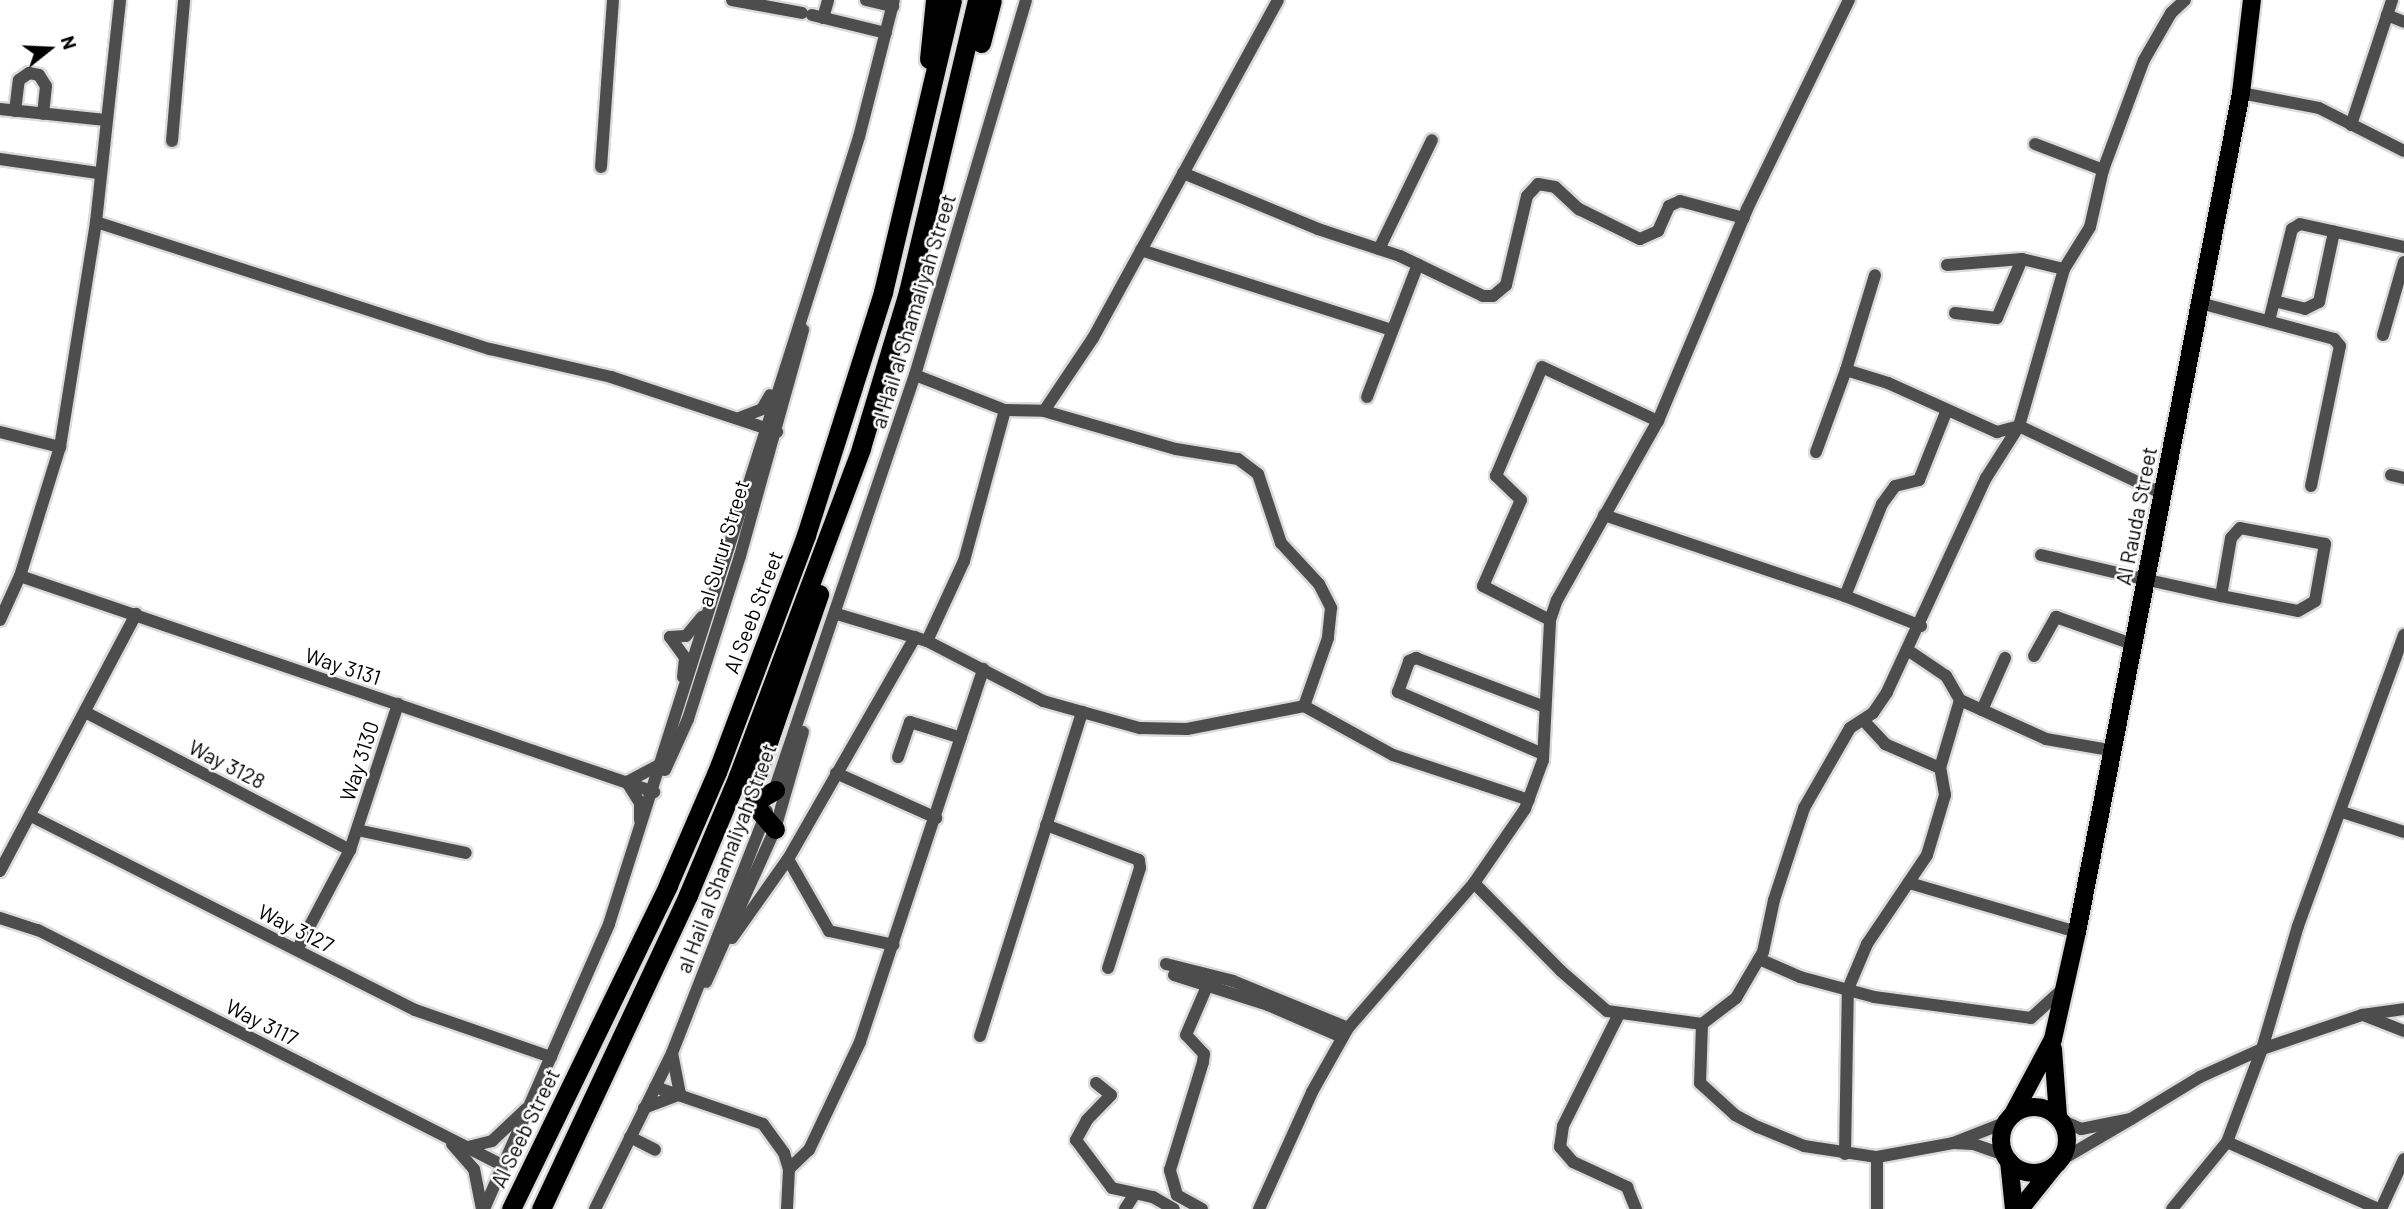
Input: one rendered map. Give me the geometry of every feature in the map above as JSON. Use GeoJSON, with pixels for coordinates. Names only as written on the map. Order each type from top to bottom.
{"type":"FeatureCollection","features":[{"type":"Feature","properties":{"kind":"highway"},"geometry":{"type":"LineString","coordinates":[[921,137],[935,0]]}},
{"type":"Feature","properties":{"kind":"highway","name":"Al Seeb Street"},"geometry":{"type":"LineString","coordinates":[[511,1209],[668,885],[717,772],[810,522],[883,292],[951,0]]}},
{"type":"Feature","properties":{"kind":"highway","name":"Al Seeb Street"},"geometry":{"type":"LineString","coordinates":[[541,1209],[688,895],[861,448],[908,292],[977,0]]}},
{"type":"Feature","properties":{"kind":"highway"},"geometry":{"type":"LineString","coordinates":[[908,292],[955,144],[992,0]]}},
{"type":"Feature","properties":{"kind":"highway"},"geometry":{"type":"LineString","coordinates":[[769,824],[756,807],[753,786],[861,466],[861,448]]}},
{"type":"Feature","properties":{"kind":"highway"},"geometry":{"type":"LineString","coordinates":[[753,786],[763,797],[775,790]]}},
{"type":"Feature","properties":{"kind":"main road","name":"Al Rauda Street"},"geometry":{"type":"LineString","coordinates":[[2010,1118],[2053,1039],[2077,932],[2110,750],[2148,580],[2241,93],[2252,0]]}},
{"type":"Feature","properties":{"kind":"main road","name":"Al Rauda Street"},"geometry":{"type":"LineString","coordinates":[[2053,1039],[2059,1118]]}},
{"type":"Feature","properties":{"kind":"main road"},"geometry":{"type":"LineString","coordinates":[[2014,1209],[2002,1132],[2010,1118],[2031,1107],[2059,1118],[2067,1133],[2057,1163],[2020,1209]]}},
{"type":"Feature","properties":{"kind":"main road"},"geometry":{"type":"LineString","coordinates":[[2007,1158],[2030,1173],[2057,1163]]}},
{"type":"Feature","properties":{"kind":"street"},"geometry":{"type":"LineString","coordinates":[[0,620],[20,576],[60,447],[96,222],[98,173],[120,0]]}},
{"type":"Feature","properties":{"kind":"street"},"geometry":{"type":"LineString","coordinates":[[172,141],[184,0]]}},
{"type":"Feature","properties":{"kind":"street"},"geometry":{"type":"LineString","coordinates":[[601,167],[613,0]]}},
{"type":"Feature","properties":{"kind":"street"},"geometry":{"type":"LineString","coordinates":[[735,0],[886,33]]}},
{"type":"Feature","properties":{"kind":"street"},"geometry":{"type":"LineString","coordinates":[[812,15],[828,0]]}},
{"type":"Feature","properties":{"kind":"street"},"geometry":{"type":"LineString","coordinates":[[866,0],[893,3]]}},
{"type":"Feature","properties":{"kind":"street","name":"al Hail al Shamaliyah Street"},"geometry":{"type":"LineString","coordinates":[[685,1019],[740,912],[915,375],[1026,0]]}},
{"type":"Feature","properties":{"kind":"street"},"geometry":{"type":"LineString","coordinates":[[1044,411],[1093,338],[1278,0]]}},
{"type":"Feature","properties":{"kind":"street"},"geometry":{"type":"LineString","coordinates":[[1259,1209],[1312,1092],[1345,1033],[1474,883],[1529,800],[1543,754],[1550,620],[1604,515],[1658,421],[1744,218],[1849,0]]}},
{"type":"Feature","properties":{"kind":"street"},"geometry":{"type":"LineString","coordinates":[[1474,883],[1594,1001],[1619,1014],[1702,1024],[1736,998],[1759,959],[1804,808],[1850,728],[1863,720],[1888,692],[1922,626],[1986,478],[2019,426],[2064,270],[2090,227],[2103,170],[2144,60],[2171,13],[2185,0]]}},
{"type":"Feature","properties":{"kind":"street"},"geometry":{"type":"LineString","coordinates":[[2351,125],[2392,0]]}},
{"type":"Feature","properties":{"kind":"street","name":"al Surur Street"},"geometry":{"type":"LineString","coordinates":[[654,792],[688,719],[893,3]]}},
{"type":"Feature","properties":{"kind":"street"},"geometry":{"type":"LineString","coordinates":[[2387,15],[2404,22]]}},
{"type":"Feature","properties":{"kind":"street"},"geometry":{"type":"LineString","coordinates":[[16,111],[19,80],[29,73],[44,79],[43,114]]}},
{"type":"Feature","properties":{"kind":"street"},"geometry":{"type":"LineString","coordinates":[[2241,93],[2319,108],[2404,151]]}},
{"type":"Feature","properties":{"kind":"street"},"geometry":{"type":"LineString","coordinates":[[0,109],[105,120]]}},
{"type":"Feature","properties":{"kind":"street"},"geometry":{"type":"LineString","coordinates":[[1380,249],[1432,140]]}},
{"type":"Feature","properties":{"kind":"street"},"geometry":{"type":"LineString","coordinates":[[2035,145],[2103,170]]}},
{"type":"Feature","properties":{"kind":"street"},"geometry":{"type":"LineString","coordinates":[[0,159],[98,173]]}},
{"type":"Feature","properties":{"kind":"street"},"geometry":{"type":"LineString","coordinates":[[1183,173],[1318,229],[1418,264],[1483,296],[1500,293],[1527,196],[1538,184],[1555,187],[1579,209],[1640,239],[1658,231],[1674,202],[1690,201],[1744,218]]}},
{"type":"Feature","properties":{"kind":"street"},"geometry":{"type":"LineString","coordinates":[[96,222],[490,349],[611,377],[771,430]]}},
{"type":"Feature","properties":{"kind":"street"},"geometry":{"type":"LineString","coordinates":[[2269,321],[2292,229],[2300,224],[2404,247]]}},
{"type":"Feature","properties":{"kind":"street"},"geometry":{"type":"LineString","coordinates":[[2274,301],[2305,309],[2319,302],[2334,232]]}},
{"type":"Feature","properties":{"kind":"street"},"geometry":{"type":"LineString","coordinates":[[1141,250],[1391,330]]}},
{"type":"Feature","properties":{"kind":"street"},"geometry":{"type":"LineString","coordinates":[[1947,265],[2022,259],[2064,270]]}},
{"type":"Feature","properties":{"kind":"street"},"geometry":{"type":"LineString","coordinates":[[1955,313],[1997,318],[2022,259]]}},
{"type":"Feature","properties":{"kind":"street"},"geometry":{"type":"LineString","coordinates":[[2383,335],[2404,262]]}},
{"type":"Feature","properties":{"kind":"street"},"geometry":{"type":"LineString","coordinates":[[1367,397],[1418,264]]}},
{"type":"Feature","properties":{"kind":"street"},"geometry":{"type":"LineString","coordinates":[[1816,452],[1846,370],[1875,275]]}},
{"type":"Feature","properties":{"kind":"street","name":"al Surur Street"},"geometry":{"type":"LineString","coordinates":[[483,1209],[609,924],[654,792],[744,499],[771,430],[787,356],[808,299]]}},
{"type":"Feature","properties":{"kind":"street"},"geometry":{"type":"LineString","coordinates":[[2200,303],[2334,339],[2340,346],[2311,486]]}},
{"type":"Feature","properties":{"kind":"street"},"geometry":{"type":"LineString","coordinates":[[736,419],[762,409],[787,356]]}},
{"type":"Feature","properties":{"kind":"street"},"geometry":{"type":"LineString","coordinates":[[1550,620],[1483,586],[1521,500],[1496,476],[1542,367],[1658,421]]}},
{"type":"Feature","properties":{"kind":"street"},"geometry":{"type":"LineString","coordinates":[[1846,370],[1888,383],[1946,412],[1997,432],[2019,426],[2163,494]]}},
{"type":"Feature","properties":{"kind":"street"},"geometry":{"type":"LineString","coordinates":[[915,375],[1005,410],[1044,411],[1176,449],[1238,459],[1258,474],[1281,543],[1319,584],[1331,608],[1328,638],[1304,706]]}},
{"type":"Feature","properties":{"kind":"street"},"geometry":{"type":"LineString","coordinates":[[722,950],[788,859],[836,773],[921,639],[964,561],[1005,410]]}},
{"type":"Feature","properties":{"kind":"street"},"geometry":{"type":"LineString","coordinates":[[1845,596],[1882,504],[1895,486],[1919,481],[1946,412]]}},
{"type":"Feature","properties":{"kind":"street"},"geometry":{"type":"LineString","coordinates":[[0,432],[60,447]]}},
{"type":"Feature","properties":{"kind":"street"},"geometry":{"type":"LineString","coordinates":[[682,696],[685,658],[670,637],[686,636],[702,618],[734,509],[744,499]]}},
{"type":"Feature","properties":{"kind":"street"},"geometry":{"type":"LineString","coordinates":[[1604,515],[1845,596],[1922,626]]}},
{"type":"Feature","properties":{"kind":"street"},"geometry":{"type":"LineString","coordinates":[[2041,555],[2221,596],[2298,611],[2308,608],[2315,601],[2325,544],[2249,527],[2234,531],[2221,596]]}},
{"type":"Feature","properties":{"kind":"street","name":"Way 3131"},"geometry":{"type":"LineString","coordinates":[[20,576],[654,792]]}},
{"type":"Feature","properties":{"kind":"street"},"geometry":{"type":"LineString","coordinates":[[0,871],[136,614]]}},
{"type":"Feature","properties":{"kind":"street"},"geometry":{"type":"LineString","coordinates":[[837,614],[921,639],[1043,701],[1161,731],[1236,722],[1304,706],[1393,755],[1529,800]]}},
{"type":"Feature","properties":{"kind":"street"},"geometry":{"type":"LineString","coordinates":[[2034,656],[2056,617],[2132,644]]}},
{"type":"Feature","properties":{"kind":"street","name":"al Hail al Shamaliyah Street"},"geometry":{"type":"LineString","coordinates":[[595,1209],[672,1053],[769,824],[775,790],[831,632]]}},
{"type":"Feature","properties":{"kind":"street"},"geometry":{"type":"LineString","coordinates":[[2172,1209],[2227,1142],[2262,1049],[2298,926],[2342,812],[2403,639]]}},
{"type":"Feature","properties":{"kind":"street"},"geometry":{"type":"LineString","coordinates":[[1909,651],[1946,676],[1960,700],[2046,739],[2110,750]]}},
{"type":"Feature","properties":{"kind":"street"},"geometry":{"type":"LineString","coordinates":[[1543,754],[1398,692],[1409,660],[1416,658],[1545,707]]}},
{"type":"Feature","properties":{"kind":"street"},"geometry":{"type":"LineString","coordinates":[[1982,710],[2005,659]]}},
{"type":"Feature","properties":{"kind":"street"},"geometry":{"type":"LineString","coordinates":[[789,1170],[800,1162],[815,1139],[860,1042],[983,669]]}},
{"type":"Feature","properties":{"kind":"street"},"geometry":{"type":"LineString","coordinates":[[1845,1154],[1848,989],[1867,944],[1927,855],[1945,795],[1940,768],[1960,700]]}},
{"type":"Feature","properties":{"kind":"street","name":"Way 3130"},"geometry":{"type":"LineString","coordinates":[[297,950],[350,850],[398,704]]}},
{"type":"Feature","properties":{"kind":"street","name":"Way 3128"},"geometry":{"type":"LineString","coordinates":[[85,712],[350,850]]}},
{"type":"Feature","properties":{"kind":"street"},"geometry":{"type":"LineString","coordinates":[[980,1035],[1082,712]]}},
{"type":"Feature","properties":{"kind":"street"},"geometry":{"type":"LineString","coordinates":[[1863,720],[1885,744],[1940,768]]}},
{"type":"Feature","properties":{"kind":"street"},"geometry":{"type":"LineString","coordinates":[[898,757],[910,722],[961,738]]}},
{"type":"Feature","properties":{"kind":"street"},"geometry":{"type":"LineString","coordinates":[[640,831],[640,803],[627,782],[662,763]]}},
{"type":"Feature","properties":{"kind":"street"},"geometry":{"type":"LineString","coordinates":[[836,773],[936,818]]}},
{"type":"Feature","properties":{"kind":"street"},"geometry":{"type":"LineString","coordinates":[[2342,812],[2404,832]]}},
{"type":"Feature","properties":{"kind":"street","name":"Way 3127"},"geometry":{"type":"LineString","coordinates":[[31,816],[415,1010],[551,1057]]}},
{"type":"Feature","properties":{"kind":"street"},"geometry":{"type":"LineString","coordinates":[[769,824],[799,837]]}},
{"type":"Feature","properties":{"kind":"street"},"geometry":{"type":"LineString","coordinates":[[1046,825],[1139,860],[1140,868],[1108,968]]}},
{"type":"Feature","properties":{"kind":"street","name":"Way 3130"},"geometry":{"type":"LineString","coordinates":[[357,830],[466,853]]}},
{"type":"Feature","properties":{"kind":"street"},"geometry":{"type":"LineString","coordinates":[[788,859],[829,931],[894,945]]}},
{"type":"Feature","properties":{"kind":"street"},"geometry":{"type":"LineString","coordinates":[[1909,883],[2077,932]]}},
{"type":"Feature","properties":{"kind":"street","name":"Way 3117"},"geometry":{"type":"LineString","coordinates":[[1,920],[38,930],[504,1166]]}},
{"type":"Feature","properties":{"kind":"street"},"geometry":{"type":"LineString","coordinates":[[1759,959],[1800,977],[1874,997],[2031,1018],[2064,988]]}},
{"type":"Feature","properties":{"kind":"street"},"geometry":{"type":"LineString","coordinates":[[1166,964],[1233,981],[1345,1033]]}},
{"type":"Feature","properties":{"kind":"street"},"geometry":{"type":"LineString","coordinates":[[1174,975],[1208,984],[1345,1033]]}},
{"type":"Feature","properties":{"kind":"street"},"geometry":{"type":"LineString","coordinates":[[1202,1209],[1177,1195],[1170,1171],[1204,1054],[1186,1035],[1208,984]]}},
{"type":"Feature","properties":{"kind":"street"},"geometry":{"type":"LineString","coordinates":[[2057,1163],[2200,1077],[2262,1049],[2362,1015],[2404,1009]]}},
{"type":"Feature","properties":{"kind":"street"},"geometry":{"type":"LineString","coordinates":[[1619,1014],[1563,1126],[1560,1147],[1573,1162],[1627,1187],[1636,1209]]}},
{"type":"Feature","properties":{"kind":"street"},"geometry":{"type":"LineString","coordinates":[[2362,1015],[2404,1031]]}},
{"type":"Feature","properties":{"kind":"street"},"geometry":{"type":"LineString","coordinates":[[1702,1024],[1697,1073],[1708,1095],[1758,1127],[1804,1146],[1877,1157],[1953,1143],[2010,1118]]}},
{"type":"Feature","properties":{"kind":"street"},"geometry":{"type":"LineString","coordinates":[[672,1053],[680,1094]]}},
{"type":"Feature","properties":{"kind":"street"},"geometry":{"type":"LineString","coordinates":[[657,1083],[763,1124],[784,1153],[789,1170],[787,1209]]}},
{"type":"Feature","properties":{"kind":"street"},"geometry":{"type":"LineString","coordinates":[[1096,1083],[1111,1095],[1087,1120],[1076,1140],[1112,1188],[1134,1195],[1153,1197],[1174,1209]]}},
{"type":"Feature","properties":{"kind":"street"},"geometry":{"type":"LineString","coordinates":[[644,1108],[680,1094]]}},
{"type":"Feature","properties":{"kind":"street"},"geometry":{"type":"LineString","coordinates":[[468,1147],[501,1135],[531,1104]]}},
{"type":"Feature","properties":{"kind":"street"},"geometry":{"type":"LineString","coordinates":[[2059,1118],[2081,1129],[2131,1119]]}},
{"type":"Feature","properties":{"kind":"street"},"geometry":{"type":"LineString","coordinates":[[444,1135],[474,1169],[483,1209]]}},
{"type":"Feature","properties":{"kind":"street"},"geometry":{"type":"LineString","coordinates":[[630,1137],[655,1150]]}},
{"type":"Feature","properties":{"kind":"street"},"geometry":{"type":"LineString","coordinates":[[2227,1142],[2379,1209],[2404,1159]]}},
{"type":"Feature","properties":{"kind":"street"},"geometry":{"type":"LineString","coordinates":[[1953,1143],[1981,1146],[2007,1158]]}},
{"type":"Feature","properties":{"kind":"street"},"geometry":{"type":"LineString","coordinates":[[1877,1157],[1877,1209]]}},
{"type":"Feature","properties":{"kind":"street"},"geometry":{"type":"LineString","coordinates":[[1125,1209],[1134,1195]]}}]}
